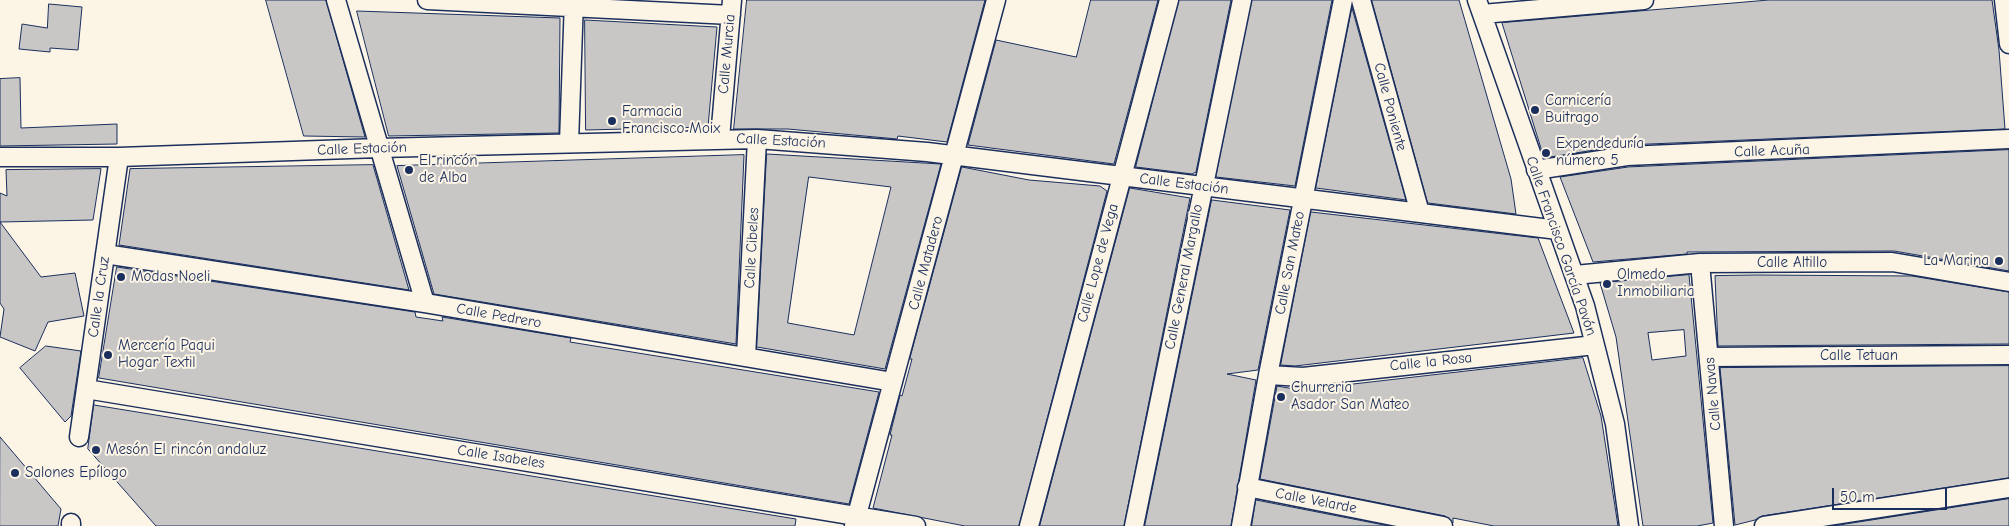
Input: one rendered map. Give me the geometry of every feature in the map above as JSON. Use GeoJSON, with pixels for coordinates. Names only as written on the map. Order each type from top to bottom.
{"type":"FeatureCollection","features":[{"type":"Feature","properties":{"kind":"street"},"geometry":{"type":"LineString","coordinates":[[336,0],[425,303]]}},
{"type":"Feature","properties":{"kind":"street"},"geometry":{"type":"LineString","coordinates":[[428,0],[732,8]]}},
{"type":"Feature","properties":{"kind":"street","name":"Calle Matadero"},"geometry":{"type":"LineString","coordinates":[[856,521],[996,0]]}},
{"type":"Feature","properties":{"kind":"street","name":"Calle Lope de Vega"},"geometry":{"type":"LineString","coordinates":[[1029,526],[1169,0]]}},
{"type":"Feature","properties":{"kind":"street","name":"Calle General Margallo"},"geometry":{"type":"LineString","coordinates":[[1134,526],[1202,186],[1242,0]]}},
{"type":"Feature","properties":{"kind":"street","name":"Calle San Mateo"},"geometry":{"type":"LineString","coordinates":[[1241,526],[1268,375],[1343,0]]}},
{"type":"Feature","properties":{"kind":"street","name":"Calle Poniente"},"geometry":{"type":"LineString","coordinates":[[1361,0],[1420,214]]}},
{"type":"Feature","properties":{"kind":"street"},"geometry":{"type":"LineString","coordinates":[[1480,7],[1644,0]]}},
{"type":"Feature","properties":{"kind":"street"},"geometry":{"type":"LineString","coordinates":[[2004,0],[2009,44]]}},
{"type":"Feature","properties":{"kind":"street"},"geometry":{"type":"LineString","coordinates":[[569,143],[574,4]]}},
{"type":"Feature","properties":{"kind":"street","name":"Calle Francisco García Pavón"},"geometry":{"type":"LineString","coordinates":[[1480,7],[1536,170],[1575,275],[1615,424],[1629,526]]}},
{"type":"Feature","properties":{"kind":"street","name":"Calle Murcia"},"geometry":{"type":"LineString","coordinates":[[720,138],[732,8]]}},
{"type":"Feature","properties":{"kind":"street","name":"Calle Estación"},"geometry":{"type":"LineString","coordinates":[[0,157],[119,157],[720,138],[758,139],[955,155],[1558,230]]}},
{"type":"Feature","properties":{"kind":"street","name":"Calle Cibeles"},"geometry":{"type":"LineString","coordinates":[[746,357],[758,139]]}},
{"type":"Feature","properties":{"kind":"street","name":"Calle Acuña"},"geometry":{"type":"LineString","coordinates":[[1536,170],[1627,156],[2009,139]]}},
{"type":"Feature","properties":{"kind":"street","name":"Calle la Cruz"},"geometry":{"type":"LineString","coordinates":[[79,436],[119,157]]}},
{"type":"Feature","properties":{"kind":"street","name":"Calle Pedrero"},"geometry":{"type":"LineString","coordinates":[[105,254],[425,303],[893,382]]}},
{"type":"Feature","properties":{"kind":"street","name":"Calle Altillo"},"geometry":{"type":"LineString","coordinates":[[1575,275],[1700,263],[1892,262],[2009,282]]}},
{"type":"Feature","properties":{"kind":"street","name":"Calle Navas"},"geometry":{"type":"LineString","coordinates":[[1700,263],[1724,526]]}},
{"type":"Feature","properties":{"kind":"street","name":"Calle la Rosa"},"geometry":{"type":"LineString","coordinates":[[1268,375],[1303,377],[1595,345]]}},
{"type":"Feature","properties":{"kind":"street","name":"Calle Tetuan"},"geometry":{"type":"LineString","coordinates":[[1709,357],[2009,355]]}},
{"type":"Feature","properties":{"kind":"street","name":"Calle Isabeles"},"geometry":{"type":"LineString","coordinates":[[86,389],[856,521],[916,526]]}},
{"type":"Feature","properties":{"kind":"street","name":"Calle Velarde"},"geometry":{"type":"LineString","coordinates":[[1248,487],[1443,526]]}},
{"type":"Feature","properties":{"kind":"street"},"geometry":{"type":"LineString","coordinates":[[1764,526],[2009,488]]}},
{"type":"Feature","properties":{"kind":"building"},"geometry":{"type":"Polygon","coordinates":[[[266,0],[326,0],[365,137],[304,136],[266,0]]]}},
{"type":"Feature","properties":{"kind":"building"},"geometry":{"type":"Polygon","coordinates":[[[747,0],[985,0],[947,142],[898,136],[897,139],[788,129],[734,129],[747,0]]]}},
{"type":"Feature","properties":{"kind":"building"},"geometry":{"type":"Polygon","coordinates":[[[1091,0],[1158,0],[1114,164],[968,145],[996,40],[1076,57],[1091,0]]]}},
{"type":"Feature","properties":{"kind":"building"},"geometry":{"type":"Polygon","coordinates":[[[1179,0],[1231,0],[1196,172],[1192,174],[1136,167],[1179,0]]]}},
{"type":"Feature","properties":{"kind":"building"},"geometry":{"type":"Polygon","coordinates":[[[1252,0],[1332,0],[1295,186],[1216,177],[1252,0]]]}},
{"type":"Feature","properties":{"kind":"building"},"geometry":{"type":"Polygon","coordinates":[[[1372,0],[1459,0],[1511,179],[1516,214],[1428,203],[1372,0]]]}},
{"type":"Feature","properties":{"kind":"building"},"geometry":{"type":"Polygon","coordinates":[[[1769,0],[1992,0],[1999,50],[2005,129],[1626,145],[1544,158],[1502,23],[1769,0]]]}},
{"type":"Feature","properties":{"kind":"building"},"geometry":{"type":"Polygon","coordinates":[[[49,4],[82,7],[78,50],[50,48],[50,52],[19,49],[22,24],[47,28],[49,4]]]}},
{"type":"Feature","properties":{"kind":"building"},"geometry":{"type":"Polygon","coordinates":[[[1352,8],[1406,200],[1316,188],[1352,8]]]}},
{"type":"Feature","properties":{"kind":"building"},"geometry":{"type":"Polygon","coordinates":[[[357,11],[560,18],[559,133],[389,136],[357,11]]]}},
{"type":"Feature","properties":{"kind":"building"},"geometry":{"type":"Polygon","coordinates":[[[585,20],[717,27],[708,127],[586,130],[585,20]]]}},
{"type":"Feature","properties":{"kind":"building"},"geometry":{"type":"Polygon","coordinates":[[[20,78],[21,128],[117,124],[117,144],[0,146],[0,79],[20,78]]]}},
{"type":"Feature","properties":{"kind":"building"},"geometry":{"type":"Polygon","coordinates":[[[2009,150],[2009,271],[1894,251],[1687,252],[1687,254],[1593,262],[1560,177],[1628,167],[2009,150]]]}},
{"type":"Feature","properties":{"kind":"building"},"geometry":{"type":"Polygon","coordinates":[[[767,154],[941,164],[885,369],[757,347],[767,154]],[[809,177],[788,323],[854,335],[891,187],[809,177]]]}},
{"type":"Feature","properties":{"kind":"building"},"geometry":{"type":"Polygon","coordinates":[[[744,155],[736,344],[434,294],[397,166],[744,155]]]}},
{"type":"Feature","properties":{"kind":"building"},"geometry":{"type":"Polygon","coordinates":[[[373,165],[409,290],[119,245],[130,169],[373,165]]]}},
{"type":"Feature","properties":{"kind":"building"},"geometry":{"type":"Polygon","coordinates":[[[962,167],[1029,180],[1100,186],[1107,191],[1019,526],[965,526],[873,508],[892,435],[890,435],[900,395],[902,396],[912,359],[910,359],[962,167]]]}},
{"type":"Feature","properties":{"kind":"building"},"geometry":{"type":"Polygon","coordinates":[[[101,169],[93,220],[0,222],[0,193],[7,196],[6,170],[101,169]]]}},
{"type":"Feature","properties":{"kind":"building"},"geometry":{"type":"Polygon","coordinates":[[[1130,188],[1190,198],[1124,526],[1040,526],[1130,188]]]}},
{"type":"Feature","properties":{"kind":"building"},"geometry":{"type":"Polygon","coordinates":[[[1212,200],[1290,210],[1258,370],[1227,374],[1256,380],[1231,526],[1145,526],[1212,200]]]}},
{"type":"Feature","properties":{"kind":"building"},"geometry":{"type":"Polygon","coordinates":[[[1311,212],[1538,238],[1574,333],[1295,366],[1281,365],[1311,212]]]}},
{"type":"Feature","properties":{"kind":"building"},"geometry":{"type":"Polygon","coordinates":[[[0,222],[41,277],[75,273],[84,316],[48,322],[35,351],[0,337],[4,309],[0,303],[0,222]]]}},
{"type":"Feature","properties":{"kind":"building"},"geometry":{"type":"Polygon","coordinates":[[[117,267],[415,312],[416,317],[443,321],[442,317],[571,338],[570,342],[879,392],[849,504],[99,378],[117,267]]]}},
{"type":"Feature","properties":{"kind":"building"},"geometry":{"type":"Polygon","coordinates":[[[1689,275],[1713,523],[1697,526],[1643,526],[1616,337],[1600,283],[1689,275]],[[1684,330],[1648,333],[1652,360],[1686,356],[1684,330]]]}},
{"type":"Feature","properties":{"kind":"building"},"geometry":{"type":"Polygon","coordinates":[[[1715,276],[1912,276],[2009,292],[2009,344],[1718,346],[1715,276]]]}},
{"type":"Feature","properties":{"kind":"building"},"geometry":{"type":"Polygon","coordinates":[[[46,346],[81,351],[71,416],[65,422],[20,368],[46,346]]]}},
{"type":"Feature","properties":{"kind":"building"},"geometry":{"type":"Polygon","coordinates":[[[1583,358],[1601,416],[1618,526],[1494,526],[1453,518],[1453,523],[1445,516],[1260,479],[1277,386],[1300,390],[1583,358]]]}},
{"type":"Feature","properties":{"kind":"building"},"geometry":{"type":"Polygon","coordinates":[[[2009,366],[2009,478],[1762,516],[1755,520],[1735,525],[1720,368],[2009,366]]]}},
{"type":"Feature","properties":{"kind":"building"},"geometry":{"type":"Polygon","coordinates":[[[94,405],[796,519],[795,526],[156,526],[88,449],[94,405]]]}},
{"type":"Feature","properties":{"kind":"building","name":"Salones Epílogo"},"geometry":{"type":"Polygon","coordinates":[[[0,437],[61,509],[58,526],[0,526],[0,437]]]}},
{"type":"Feature","properties":{"kind":"building"},"geometry":{"type":"Polygon","coordinates":[[[2009,499],[2009,526],[1833,526],[2009,499]]]}},
{"type":"Feature","properties":{"kind":"building"},"geometry":{"type":"Polygon","coordinates":[[[1256,500],[1389,526],[1252,526],[1256,500]]]}},
{"type":"Feature","properties":{"kind":"place","name":"Carnicería Buitrago"},"geometry":{"type":"Point","coordinates":[1535,110]}},
{"type":"Feature","properties":{"kind":"place","name":"Farmacia Francisco Moix"},"geometry":{"type":"Point","coordinates":[612,121]}},
{"type":"Feature","properties":{"kind":"place","name":"Expendeduría número 5"},"geometry":{"type":"Point","coordinates":[1546,153]}},
{"type":"Feature","properties":{"kind":"place","name":"El rincón de Alba"},"geometry":{"type":"Point","coordinates":[409,170]}},
{"type":"Feature","properties":{"kind":"place","name":"La Marina"},"geometry":{"type":"Point","coordinates":[1999,261]}},
{"type":"Feature","properties":{"kind":"place","name":"Modas Noeli"},"geometry":{"type":"Point","coordinates":[121,277]}},
{"type":"Feature","properties":{"kind":"place","name":"Olmedo Inmobiliaria"},"geometry":{"type":"Point","coordinates":[1607,284]}},
{"type":"Feature","properties":{"kind":"place","name":"Mercería Paqui Hogar Textil"},"geometry":{"type":"Point","coordinates":[108,355]}},
{"type":"Feature","properties":{"kind":"place","name":"Churreria Asador San Mateo"},"geometry":{"type":"Point","coordinates":[1281,397]}},
{"type":"Feature","properties":{"kind":"place","name":"Mesón El rincón andaluz"},"geometry":{"type":"Point","coordinates":[96,450]}},
{"type":"Feature","properties":{"kind":"place","name":"Salones Epílogo"},"geometry":{"type":"Point","coordinates":[15,473]}}]}
